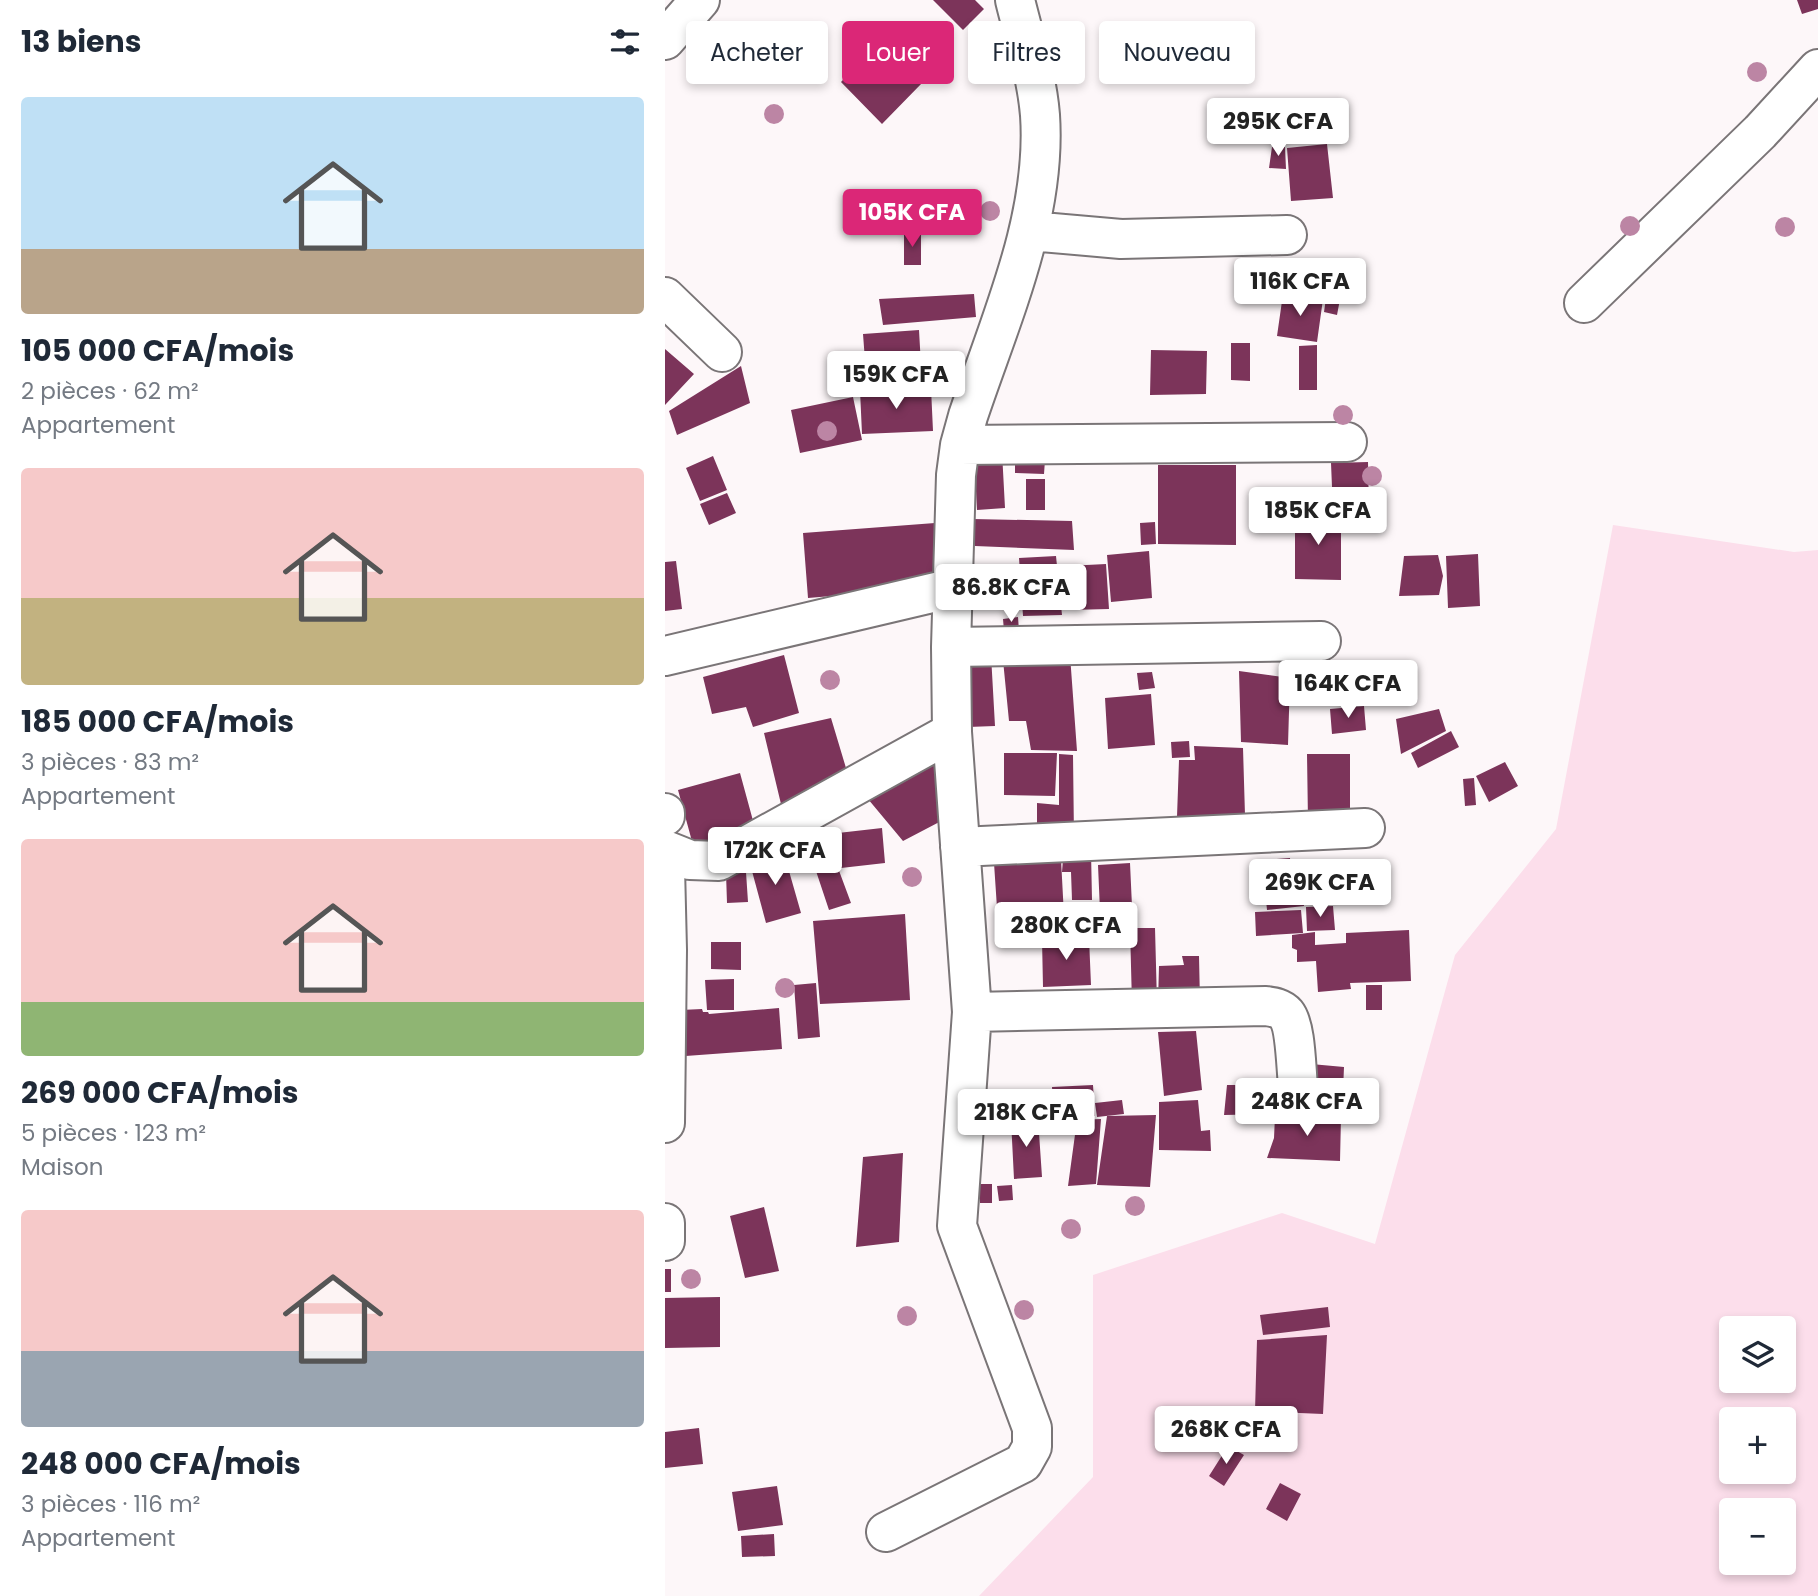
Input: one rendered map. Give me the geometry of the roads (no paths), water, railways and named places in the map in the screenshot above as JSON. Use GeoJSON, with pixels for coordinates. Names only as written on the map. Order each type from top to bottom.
{"type":"FeatureCollection","features":[{"type":"Feature","properties":{"kind":"street"},"geometry":{"type":"LineString","coordinates":[[665,40],[699,0]]}},
{"type":"Feature","properties":{"kind":"street"},"geometry":{"type":"LineString","coordinates":[[886,1532],[1023,1463],[1032,1447],[1032,1427],[957,1226],[972,1012],[952,732],[951,647],[956,475],[960,445],[1030,231],[1039,181],[1040,114],[1015,0]]}},
{"type":"Feature","properties":{"kind":"street"},"geometry":{"type":"LineString","coordinates":[[1584,303],[1760,132],[1818,69]]}},
{"type":"Feature","properties":{"kind":"street"},"geometry":{"type":"LineString","coordinates":[[1030,231],[1121,239],[1287,235]]}},
{"type":"Feature","properties":{"kind":"street"},"geometry":{"type":"LineString","coordinates":[[665,297],[722,352]]}},
{"type":"Feature","properties":{"kind":"street"},"geometry":{"type":"LineString","coordinates":[[960,445],[1347,442]]}},
{"type":"Feature","properties":{"kind":"street"},"geometry":{"type":"LineString","coordinates":[[665,656],[953,588]]}},
{"type":"Feature","properties":{"kind":"street"},"geometry":{"type":"LineString","coordinates":[[951,647],[1321,641]]}},
{"type":"Feature","properties":{"kind":"street"},"geometry":{"type":"LineString","coordinates":[[665,850],[690,860],[719,861],[952,732]]}},
{"type":"Feature","properties":{"kind":"street"},"geometry":{"type":"LineString","coordinates":[[960,848],[1365,828]]}},
{"type":"Feature","properties":{"kind":"street"},"geometry":{"type":"LineString","coordinates":[[665,867],[665,1123]]}},
{"type":"Feature","properties":{"kind":"street"},"geometry":{"type":"LineString","coordinates":[[972,1012],[1252,1006],[1278,1008],[1287,1015],[1291,1027],[1298,1085]]}}]}
